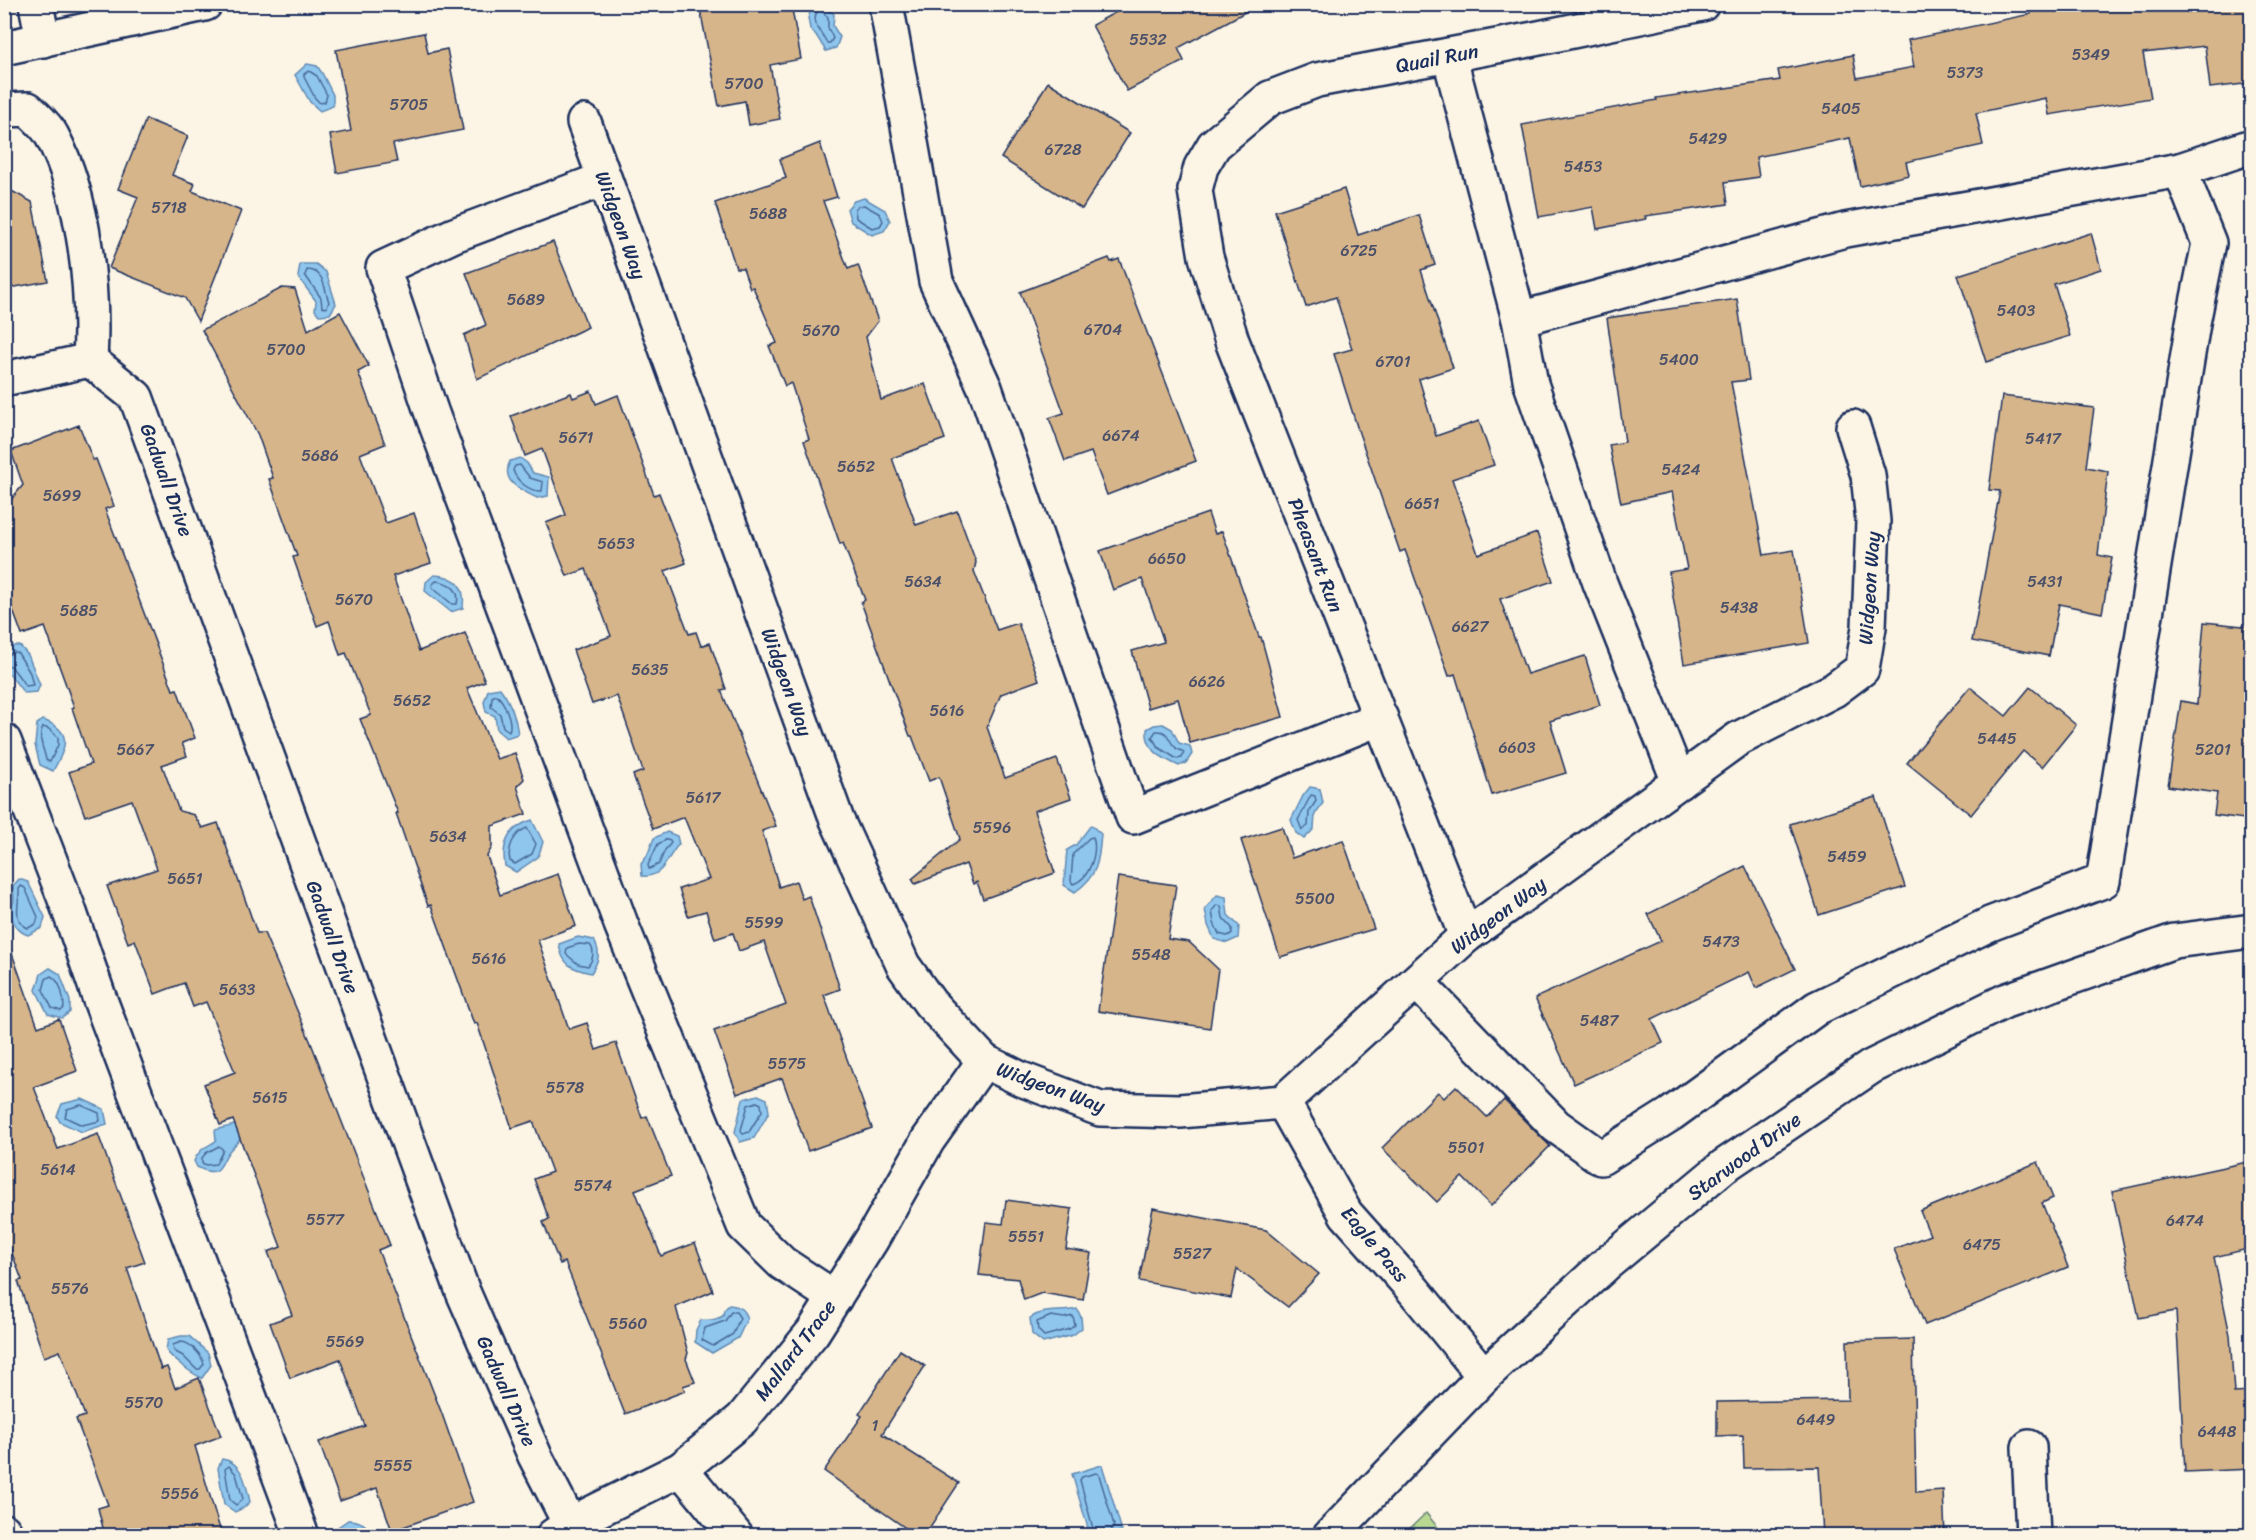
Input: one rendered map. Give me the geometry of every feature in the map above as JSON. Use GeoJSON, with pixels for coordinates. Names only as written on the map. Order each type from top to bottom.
{"type":"FeatureCollection","features":[{"type":"Feature","properties":{"kind":"street"},"geometry":{"type":"LineString","coordinates":[[36,4],[44,40]]}},
{"type":"Feature","properties":{"kind":"street"},"geometry":{"type":"LineString","coordinates":[[4,48],[205,4]]}},
{"type":"Feature","properties":{"kind":"street"},"geometry":{"type":"LineString","coordinates":[[886,4],[936,281],[985,388],[1133,817],[1381,718]]}},
{"type":"Feature","properties":{"kind":"street","name":"Quail Run"},"geometry":{"type":"LineString","coordinates":[[1202,167],[1214,145],[1270,98],[1317,80],[1702,4]]}},
{"type":"Feature","properties":{"kind":"street"},"geometry":{"type":"LineString","coordinates":[[1449,55],[1519,319],[1535,395],[1600,583],[1679,782]]}},
{"type":"Feature","properties":{"kind":"street"},"geometry":{"type":"LineString","coordinates":[[4,110],[28,109],[51,135],[68,174],[83,242],[92,318],[90,360],[4,379]]}},
{"type":"Feature","properties":{"kind":"street","name":"Widgeon Way"},"geometry":{"type":"LineString","coordinates":[[584,122],[837,820],[903,965],[930,1003],[984,1061],[1021,1079],[1100,1109],[1180,1111],[1283,1102],[1467,936],[1738,739],[1834,690],[1862,669],[1869,627],[1873,521],[1868,476],[1853,427]]}},
{"type":"Feature","properties":{"kind":"street"},"geometry":{"type":"LineString","coordinates":[[1519,319],[1845,230],[2180,170],[2252,146]]}},
{"type":"Feature","properties":{"kind":"street","name":"Pheasant Run"},"geometry":{"type":"LineString","coordinates":[[1202,167],[1195,190],[1206,257],[1232,341],[1467,936]]}},
{"type":"Feature","properties":{"kind":"street"},"geometry":{"type":"LineString","coordinates":[[1417,982],[1556,1126],[1601,1158],[1671,1114],[1817,1008],[1990,924],[2103,880],[2193,323],[2209,243],[2180,170]]}},
{"type":"Feature","properties":{"kind":"street"},"geometry":{"type":"LineString","coordinates":[[604,179],[454,235],[383,268],[431,411],[621,924],[744,1226],[782,1263],[834,1298]]}},
{"type":"Feature","properties":{"kind":"street","name":"Gadwall Drive"},"geometry":{"type":"LineString","coordinates":[[90,360],[136,397],[463,1292],[536,1456],[562,1530]]}},
{"type":"Feature","properties":{"kind":"street"},"geometry":{"type":"LineString","coordinates":[[4,741],[302,1536]]}},
{"type":"Feature","properties":{"kind":"street","name":"Starwood Drive"},"geometry":{"type":"LineString","coordinates":[[1330,1536],[1484,1376],[1605,1265],[1724,1166],[1871,1067],[2016,997],[2174,941],[2252,931]]}},
{"type":"Feature","properties":{"kind":"street","name":"Mallard Trace"},"geometry":{"type":"LineString","coordinates":[[562,1530],[681,1469],[742,1419],[813,1332],[928,1140],[984,1061]]}},
{"type":"Feature","properties":{"kind":"street","name":"Eagle Pass"},"geometry":{"type":"LineString","coordinates":[[1283,1102],[1346,1214],[1411,1287],[1484,1376]]}},
{"type":"Feature","properties":{"kind":"street"},"geometry":{"type":"LineString","coordinates":[[2029,1448],[2033,1536]]}},
{"type":"Feature","properties":{"kind":"street"},"geometry":{"type":"LineString","coordinates":[[681,1469],[736,1536]]}},
{"type":"Feature","properties":{"kind":"green space"},"geometry":{"type":"Polygon","coordinates":[[[1426,1513],[1444,1535],[1403,1535],[1426,1513]]]}},
{"type":"Feature","properties":{"kind":"water"},"geometry":{"type":"Polygon","coordinates":[[[813,4],[823,5],[834,14],[833,26],[840,37],[836,48],[826,51],[810,29],[808,18],[813,4]]]}},
{"type":"Feature","properties":{"kind":"water"},"geometry":{"type":"Polygon","coordinates":[[[307,64],[317,66],[322,73],[333,95],[333,106],[320,111],[310,102],[295,75],[307,64]]]}},
{"type":"Feature","properties":{"kind":"water"},"geometry":{"type":"Polygon","coordinates":[[[864,198],[885,210],[890,221],[884,231],[872,235],[851,222],[847,209],[854,201],[864,198]]]}},
{"type":"Feature","properties":{"kind":"water"},"geometry":{"type":"Polygon","coordinates":[[[300,264],[316,264],[326,272],[336,304],[330,314],[319,315],[315,310],[316,301],[298,277],[300,264]]]}},
{"type":"Feature","properties":{"kind":"water"},"geometry":{"type":"Polygon","coordinates":[[[520,458],[527,463],[533,473],[549,477],[548,496],[537,498],[510,480],[508,468],[510,461],[520,458]]]}},
{"type":"Feature","properties":{"kind":"water"},"geometry":{"type":"Polygon","coordinates":[[[434,575],[448,577],[458,584],[463,594],[463,608],[451,612],[425,591],[426,582],[434,575]]]}},
{"type":"Feature","properties":{"kind":"water"},"geometry":{"type":"Polygon","coordinates":[[[10,646],[20,646],[28,655],[40,685],[37,692],[24,693],[7,671],[5,654],[10,646]]]}},
{"type":"Feature","properties":{"kind":"water"},"geometry":{"type":"Polygon","coordinates":[[[500,688],[512,710],[518,734],[506,738],[497,730],[495,716],[486,712],[484,702],[488,690],[500,688]]]}},
{"type":"Feature","properties":{"kind":"water"},"geometry":{"type":"Polygon","coordinates":[[[43,720],[53,724],[63,735],[64,747],[53,771],[40,765],[35,745],[37,724],[43,720]]]}},
{"type":"Feature","properties":{"kind":"water"},"geometry":{"type":"Polygon","coordinates":[[[1163,724],[1172,729],[1179,743],[1190,746],[1192,754],[1186,763],[1179,766],[1161,756],[1149,743],[1147,729],[1163,724]]]}},
{"type":"Feature","properties":{"kind":"water"},"geometry":{"type":"Polygon","coordinates":[[[1310,787],[1320,789],[1323,803],[1315,814],[1314,829],[1304,839],[1296,833],[1291,820],[1310,787]]]}},
{"type":"Feature","properties":{"kind":"water"},"geometry":{"type":"Polygon","coordinates":[[[532,820],[543,842],[538,857],[516,872],[505,866],[506,843],[518,827],[532,820]]]}},
{"type":"Feature","properties":{"kind":"water"},"geometry":{"type":"Polygon","coordinates":[[[1091,825],[1101,834],[1098,860],[1093,874],[1075,892],[1064,885],[1067,850],[1076,845],[1091,825]]]}},
{"type":"Feature","properties":{"kind":"water"},"geometry":{"type":"Polygon","coordinates":[[[667,832],[677,836],[679,844],[660,870],[649,876],[642,876],[641,864],[654,838],[667,832]]]}},
{"type":"Feature","properties":{"kind":"water"},"geometry":{"type":"Polygon","coordinates":[[[19,879],[28,882],[45,917],[42,928],[28,935],[18,928],[9,910],[14,901],[13,886],[19,879]]]}},
{"type":"Feature","properties":{"kind":"water"},"geometry":{"type":"Polygon","coordinates":[[[1217,895],[1226,897],[1228,915],[1239,926],[1238,938],[1227,943],[1214,939],[1208,925],[1205,909],[1217,895]]]}},
{"type":"Feature","properties":{"kind":"water"},"geometry":{"type":"Polygon","coordinates":[[[578,937],[594,940],[598,949],[596,965],[591,973],[569,965],[560,951],[559,944],[578,937]]]}},
{"type":"Feature","properties":{"kind":"water"},"geometry":{"type":"Polygon","coordinates":[[[50,968],[60,974],[70,1001],[70,1012],[62,1018],[48,1014],[36,990],[41,974],[50,968]]]}},
{"type":"Feature","properties":{"kind":"water"},"geometry":{"type":"Polygon","coordinates":[[[758,1095],[767,1099],[769,1112],[754,1138],[740,1142],[735,1132],[743,1099],[758,1095]]]}},
{"type":"Feature","properties":{"kind":"water"},"geometry":{"type":"Polygon","coordinates":[[[82,1099],[104,1109],[107,1124],[82,1132],[60,1122],[57,1116],[62,1104],[82,1099]]]}},
{"type":"Feature","properties":{"kind":"water"},"geometry":{"type":"Polygon","coordinates":[[[234,1125],[240,1131],[240,1139],[226,1155],[219,1168],[212,1172],[197,1167],[194,1161],[198,1154],[216,1141],[215,1130],[234,1125]]]}},
{"type":"Feature","properties":{"kind":"water"},"geometry":{"type":"Polygon","coordinates":[[[729,1305],[741,1309],[747,1319],[738,1338],[712,1353],[695,1342],[696,1330],[701,1320],[713,1320],[723,1316],[724,1310],[729,1305]]]}},
{"type":"Feature","properties":{"kind":"water"},"geometry":{"type":"Polygon","coordinates":[[[1077,1309],[1081,1317],[1082,1328],[1073,1335],[1043,1343],[1032,1334],[1030,1318],[1047,1312],[1077,1309]]]}},
{"type":"Feature","properties":{"kind":"water"},"geometry":{"type":"Polygon","coordinates":[[[189,1336],[208,1353],[211,1365],[202,1378],[182,1366],[166,1350],[168,1339],[189,1336]]]}},
{"type":"Feature","properties":{"kind":"water"},"geometry":{"type":"Polygon","coordinates":[[[222,1459],[235,1464],[247,1488],[250,1502],[235,1512],[224,1504],[218,1468],[222,1459]]]}},
{"type":"Feature","properties":{"kind":"water"},"geometry":{"type":"Polygon","coordinates":[[[1102,1465],[1122,1531],[1106,1535],[1090,1535],[1072,1474],[1102,1465]]]}},
{"type":"Feature","properties":{"kind":"water"},"geometry":{"type":"Polygon","coordinates":[[[348,1520],[363,1524],[372,1535],[335,1535],[335,1529],[348,1520]]]}},
{"type":"Feature","properties":{"kind":"building"},"geometry":{"type":"Polygon","coordinates":[[[699,4],[791,4],[801,59],[770,65],[780,119],[749,125],[745,101],[719,106],[699,4]]]}},
{"type":"Feature","properties":{"kind":"building"},"geometry":{"type":"Polygon","coordinates":[[[1131,4],[1260,4],[1178,48],[1184,61],[1127,91],[1092,25],[1131,4]]]}},
{"type":"Feature","properties":{"kind":"building"},"geometry":{"type":"Polygon","coordinates":[[[2066,4],[2252,4],[2252,83],[2210,88],[2205,46],[2143,53],[2151,98],[2049,115],[2046,98],[1976,113],[1983,145],[1906,162],[1909,175],[1860,186],[1850,138],[1756,157],[1759,177],[1725,182],[1728,204],[1645,216],[1646,219],[1597,229],[1593,207],[1539,217],[1522,125],[1657,100],[1656,98],[1780,80],[1778,70],[1853,55],[1857,78],[1914,67],[1908,40],[2031,14],[2031,11],[2066,4]]]}},
{"type":"Feature","properties":{"kind":"building"},"geometry":{"type":"Polygon","coordinates":[[[424,33],[428,53],[447,49],[463,130],[393,144],[397,162],[337,173],[330,135],[351,131],[336,50],[424,33]]]}},
{"type":"Feature","properties":{"kind":"building"},"geometry":{"type":"Polygon","coordinates":[[[1048,82],[1130,133],[1082,209],[1001,158],[1048,82]]]}},
{"type":"Feature","properties":{"kind":"building"},"geometry":{"type":"Polygon","coordinates":[[[146,119],[188,136],[172,175],[195,184],[192,191],[241,211],[198,321],[185,298],[109,268],[138,197],[118,189],[146,119]]]}},
{"type":"Feature","properties":{"kind":"building"},"geometry":{"type":"Polygon","coordinates":[[[820,143],[837,197],[823,201],[848,269],[858,265],[878,321],[866,337],[881,400],[925,384],[945,439],[892,458],[916,525],[957,511],[976,562],[974,571],[997,630],[1018,623],[1039,680],[1001,694],[987,727],[1005,778],[1057,759],[1071,798],[1034,811],[1055,873],[983,899],[977,882],[973,884],[966,864],[915,884],[912,879],[960,839],[939,777],[929,781],[912,736],[910,736],[861,602],[865,600],[843,543],[840,544],[804,441],[809,439],[791,383],[785,386],[769,346],[777,343],[753,287],[750,288],[743,268],[736,268],[715,203],[786,178],[780,159],[820,143]]]}},
{"type":"Feature","properties":{"kind":"building"},"geometry":{"type":"Polygon","coordinates":[[[4,187],[32,202],[48,281],[4,289],[4,187]]]}},
{"type":"Feature","properties":{"kind":"building"},"geometry":{"type":"Polygon","coordinates":[[[1344,189],[1358,235],[1419,215],[1435,265],[1421,270],[1453,368],[1419,379],[1436,436],[1479,421],[1494,465],[1452,479],[1478,554],[1537,533],[1553,581],[1500,599],[1527,674],[1585,656],[1600,705],[1550,721],[1566,773],[1492,795],[1455,674],[1449,676],[1405,550],[1400,552],[1334,354],[1352,349],[1336,297],[1306,307],[1275,211],[1344,189]]]}},
{"type":"Feature","properties":{"kind":"building"},"geometry":{"type":"Polygon","coordinates":[[[2091,233],[2101,269],[2054,284],[2070,336],[1986,362],[1958,275],[2091,233]]]}},
{"type":"Feature","properties":{"kind":"building"},"geometry":{"type":"Polygon","coordinates":[[[553,242],[588,327],[477,379],[464,335],[486,325],[466,273],[553,242]]]}},
{"type":"Feature","properties":{"kind":"building"},"geometry":{"type":"Polygon","coordinates":[[[1109,258],[1111,262],[1119,259],[1196,461],[1107,495],[1091,452],[1065,461],[1049,418],[1064,413],[1020,292],[1109,258]]]}},
{"type":"Feature","properties":{"kind":"building"},"geometry":{"type":"Polygon","coordinates":[[[282,288],[295,289],[308,330],[340,312],[369,366],[358,372],[385,444],[360,454],[386,523],[414,513],[431,563],[393,576],[419,651],[465,633],[485,681],[467,688],[497,759],[515,753],[524,779],[517,786],[526,814],[492,826],[492,847],[487,856],[500,895],[558,874],[576,926],[538,940],[569,1029],[587,1023],[596,1050],[616,1043],[642,1118],[647,1116],[671,1176],[635,1190],[661,1256],[695,1243],[713,1291],[676,1307],[688,1353],[686,1359],[695,1382],[683,1386],[685,1391],[625,1414],[565,1262],[560,1264],[543,1222],[549,1219],[534,1179],[552,1172],[533,1121],[512,1128],[477,1023],[474,1024],[431,905],[428,906],[396,813],[398,813],[360,719],[371,715],[346,653],[340,655],[329,621],[317,626],[293,557],[297,556],[269,479],[273,478],[258,435],[202,330],[282,288]]]}},
{"type":"Feature","properties":{"kind":"building"},"geometry":{"type":"Polygon","coordinates":[[[1737,299],[1749,380],[1731,382],[1764,555],[1794,550],[1809,643],[1684,664],[1669,572],[1687,569],[1672,492],[1621,503],[1609,445],[1625,442],[1607,318],[1737,299]]]}},
{"type":"Feature","properties":{"kind":"building"},"geometry":{"type":"Polygon","coordinates":[[[591,391],[596,404],[618,395],[654,495],[659,493],[686,563],[665,571],[689,634],[696,632],[701,646],[710,643],[726,689],[721,690],[776,826],[762,831],[779,887],[796,881],[802,899],[809,896],[840,989],[824,995],[872,1128],[808,1151],[782,1078],[737,1094],[714,1031],[786,1005],[764,942],[739,951],[733,933],[715,939],[706,911],[688,916],[679,889],[709,879],[684,817],[653,829],[633,775],[643,771],[617,696],[592,704],[573,650],[611,636],[586,569],[567,576],[546,523],[566,515],[542,449],[525,456],[511,416],[571,393],[573,398],[591,391]]]}},
{"type":"Feature","properties":{"kind":"building"},"geometry":{"type":"Polygon","coordinates":[[[2002,396],[2094,408],[2086,467],[2108,471],[2098,555],[2112,558],[2102,613],[2059,604],[2049,656],[1972,641],[2000,491],[1989,490],[2002,396]]]}},
{"type":"Feature","properties":{"kind":"building"},"geometry":{"type":"Polygon","coordinates":[[[79,425],[93,460],[96,459],[114,506],[105,509],[173,690],[177,689],[195,738],[182,743],[187,756],[162,765],[179,811],[194,815],[202,828],[218,823],[257,933],[264,933],[311,1043],[390,1245],[378,1250],[442,1414],[473,1502],[392,1531],[377,1488],[340,1501],[319,1442],[365,1426],[340,1359],[290,1378],[270,1323],[292,1315],[268,1252],[281,1247],[233,1120],[220,1125],[204,1084],[235,1072],[206,1002],[193,1007],[184,983],[155,994],[135,940],[128,943],[107,886],[157,869],[132,800],[85,816],[69,772],[91,764],[72,708],[74,707],[45,627],[22,635],[4,586],[4,508],[23,485],[11,451],[79,425]]]}},
{"type":"Feature","properties":{"kind":"building"},"geometry":{"type":"Polygon","coordinates":[[[1208,513],[1215,534],[1222,531],[1259,637],[1261,637],[1283,717],[1190,743],[1178,699],[1148,708],[1132,651],[1164,642],[1142,579],[1113,590],[1100,551],[1208,513]]]}},
{"type":"Feature","properties":{"kind":"building"},"geometry":{"type":"Polygon","coordinates":[[[2204,622],[2252,627],[2252,820],[2214,815],[2217,793],[2168,786],[2181,701],[2197,704],[2204,622]]]}},
{"type":"Feature","properties":{"kind":"building"},"geometry":{"type":"Polygon","coordinates":[[[1970,687],[2006,716],[2030,687],[2076,725],[2042,767],[2023,751],[1971,815],[1907,763],[1970,687]]]}},
{"type":"Feature","properties":{"kind":"building"},"geometry":{"type":"Polygon","coordinates":[[[1876,797],[1905,887],[1819,915],[1790,824],[1876,797]]]}},
{"type":"Feature","properties":{"kind":"building"},"geometry":{"type":"Polygon","coordinates":[[[1282,827],[1292,858],[1343,840],[1374,929],[1280,957],[1241,840],[1282,827]]]}},
{"type":"Feature","properties":{"kind":"building"},"geometry":{"type":"Polygon","coordinates":[[[1745,866],[1795,969],[1756,988],[1749,972],[1652,1019],[1663,1043],[1574,1084],[1535,998],[1661,941],[1648,914],[1745,866]]]}},
{"type":"Feature","properties":{"kind":"building"},"geometry":{"type":"Polygon","coordinates":[[[1118,877],[1176,885],[1168,939],[1189,942],[1218,969],[1210,1028],[1098,1011],[1118,877]]]}},
{"type":"Feature","properties":{"kind":"building"},"geometry":{"type":"Polygon","coordinates":[[[9,945],[38,1027],[59,1019],[77,1071],[34,1087],[58,1149],[98,1134],[145,1262],[127,1268],[161,1369],[167,1367],[175,1388],[199,1378],[221,1436],[195,1446],[222,1536],[105,1536],[98,1508],[108,1505],[76,1419],[85,1416],[60,1351],[44,1357],[18,1281],[22,1280],[4,1232],[4,946],[9,945]]]}},
{"type":"Feature","properties":{"kind":"building"},"geometry":{"type":"Polygon","coordinates":[[[1456,1086],[1487,1117],[1504,1100],[1550,1146],[1491,1206],[1462,1177],[1437,1202],[1382,1148],[1438,1092],[1444,1098],[1456,1086]]]}},
{"type":"Feature","properties":{"kind":"building"},"geometry":{"type":"Polygon","coordinates":[[[2252,1161],[2252,1248],[2214,1257],[2230,1335],[2234,1393],[2252,1392],[2252,1469],[2185,1472],[2176,1311],[2139,1318],[2112,1191],[2252,1161]]]}},
{"type":"Feature","properties":{"kind":"building"},"geometry":{"type":"Polygon","coordinates":[[[2038,1162],[2053,1198],[2042,1203],[2068,1267],[1925,1325],[1894,1249],[1930,1235],[1920,1211],[2038,1162]]]}},
{"type":"Feature","properties":{"kind":"building"},"geometry":{"type":"Polygon","coordinates":[[[1006,1200],[1072,1209],[1066,1249],[1091,1253],[1083,1300],[1042,1293],[1024,1300],[1018,1279],[979,1275],[986,1222],[1003,1224],[1006,1200]]]}},
{"type":"Feature","properties":{"kind":"building"},"geometry":{"type":"Polygon","coordinates":[[[1153,1208],[1266,1230],[1319,1274],[1288,1307],[1237,1269],[1231,1298],[1139,1281],[1153,1208]]]}},
{"type":"Feature","properties":{"kind":"building"},"geometry":{"type":"Polygon","coordinates":[[[1913,1339],[1916,1492],[1943,1490],[1945,1536],[1823,1536],[1819,1467],[1744,1468],[1743,1435],[1717,1436],[1717,1402],[1848,1400],[1847,1341],[1913,1339]]]}},
{"type":"Feature","properties":{"kind":"building"},"geometry":{"type":"Polygon","coordinates":[[[900,1350],[925,1366],[882,1434],[959,1483],[924,1536],[917,1536],[824,1471],[862,1416],[859,1414],[900,1350]]]}}]}
